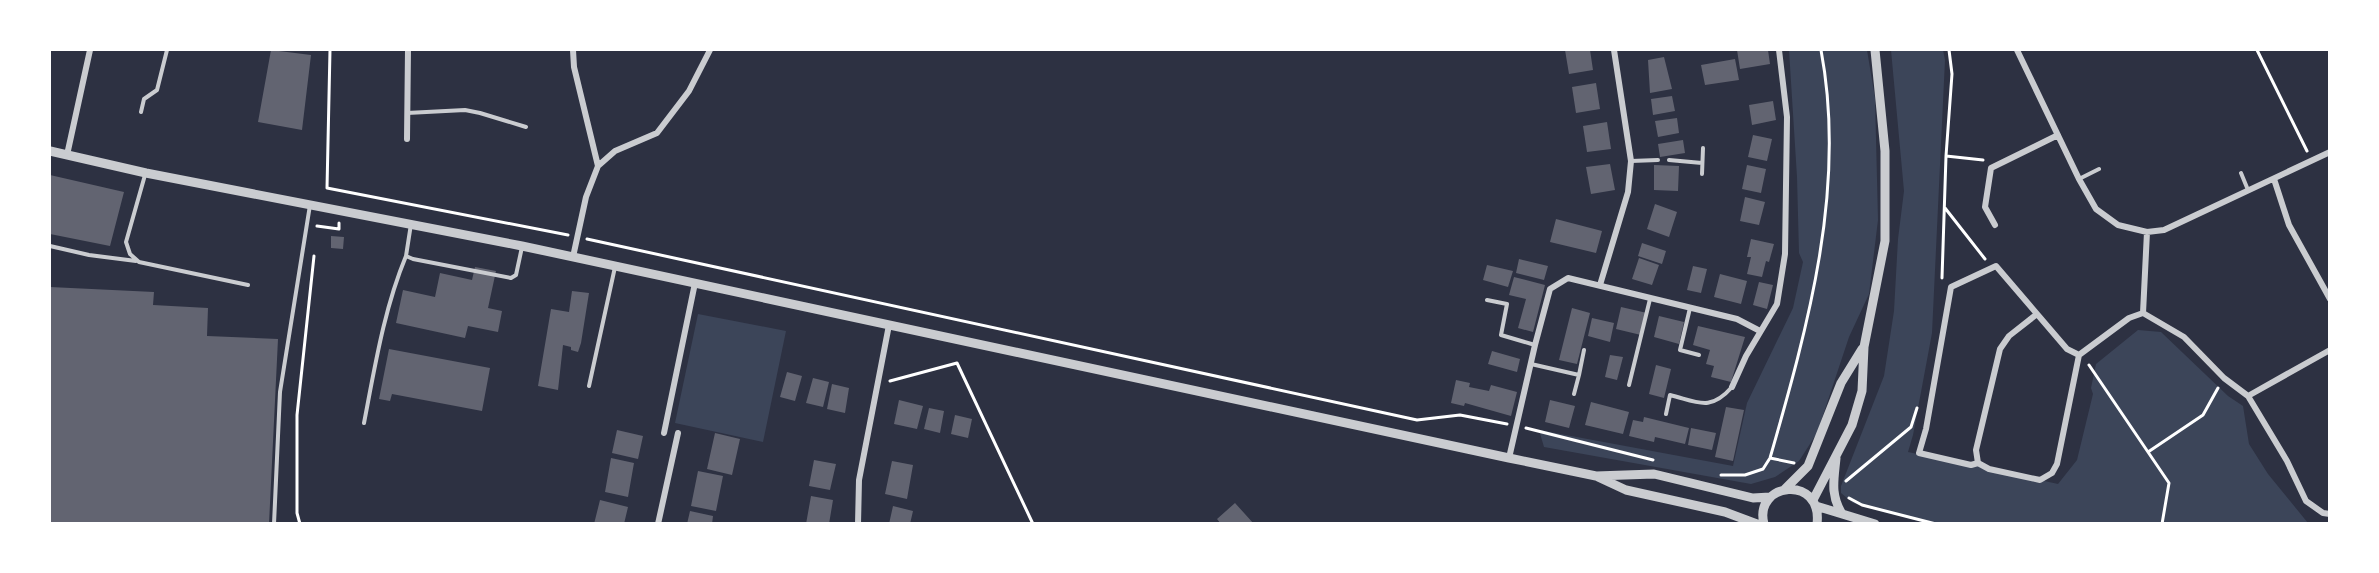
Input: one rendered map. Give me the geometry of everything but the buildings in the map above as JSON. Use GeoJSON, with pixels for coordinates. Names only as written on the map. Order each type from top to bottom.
{"type":"FeatureCollection","features":[{"type":"Feature","properties":{"kind":"street"},"geometry":{"type":"LineString","coordinates":[[67,155],[90,50]]}},
{"type":"Feature","properties":{"kind":"street"},"geometry":{"type":"LineString","coordinates":[[407,139],[408,50]]}},
{"type":"Feature","properties":{"kind":"street"},"geometry":{"type":"LineString","coordinates":[[573,50],[574,67],[598,166]]}},
{"type":"Feature","properties":{"kind":"street"},"geometry":{"type":"LineString","coordinates":[[573,257],[586,196],[598,166],[615,151],[657,134],[689,91],[710,50]]}},
{"type":"Feature","properties":{"kind":"street"},"geometry":{"type":"LineString","coordinates":[[1600,285],[1628,192],[1631,161],[1614,50]]}},
{"type":"Feature","properties":{"kind":"street"},"geometry":{"type":"LineString","coordinates":[[1732,387],[1746,356],[1777,304],[1785,254],[1787,117],[1779,50]]}},
{"type":"Feature","properties":{"kind":"street"},"geometry":{"type":"LineString","coordinates":[[1817,524],[1814,503],[1824,475],[1852,425],[1862,391],[1864,347],[1885,241],[1885,152],[1875,50]]}},
{"type":"Feature","properties":{"kind":"street"},"geometry":{"type":"LineString","coordinates":[[2017,50],[2079,179],[2096,209],[2118,225],[2147,232],[2164,230],[2330,152]]}},
{"type":"Feature","properties":{"kind":"street"},"geometry":{"type":"LineString","coordinates":[[1995,225],[1985,207],[1991,168],[2058,135]]}},
{"type":"Feature","properties":{"kind":"street"},"geometry":{"type":"LineString","coordinates":[[50,151],[146,173],[522,246],[1596,476],[1626,490],[1725,512],[1741,520],[1757,524]]}},
{"type":"Feature","properties":{"kind":"street"},"geometry":{"type":"LineString","coordinates":[[2274,179],[2289,225],[2330,299]]}},
{"type":"Feature","properties":{"kind":"street"},"geometry":{"type":"LineString","coordinates":[[2143,313],[2147,232]]}},
{"type":"Feature","properties":{"kind":"street"},"geometry":{"type":"LineString","coordinates":[[2079,355],[2067,349],[1996,266],[1951,287],[1920,453],[1971,465],[1978,463],[1989,470],[2040,480],[2052,473],[2058,464],[2079,355],[2129,318],[2143,313],[2184,337],[2224,378],[2248,396],[2288,462],[2306,501],[2323,513],[2330,514]]}},
{"type":"Feature","properties":{"kind":"street"},"geometry":{"type":"LineString","coordinates":[[1509,458],[1550,289],[1568,278],[1737,319],[1760,331]]}},
{"type":"Feature","properties":{"kind":"street"},"geometry":{"type":"LineString","coordinates":[[664,432],[695,283]]}},
{"type":"Feature","properties":{"kind":"street"},"geometry":{"type":"LineString","coordinates":[[1978,463],[1976,450],[2000,349],[2009,336],[2037,314]]}},
{"type":"Feature","properties":{"kind":"street"},"geometry":{"type":"LineString","coordinates":[[858,524],[859,480],[890,325]]}},
{"type":"Feature","properties":{"kind":"street"},"geometry":{"type":"LineString","coordinates":[[1596,476],[1654,474],[1753,498],[1770,497],[1785,489],[1808,466],[1841,383],[1864,347]]}},
{"type":"Feature","properties":{"kind":"street"},"geometry":{"type":"LineString","coordinates":[[2248,396],[2330,350]]}},
{"type":"Feature","properties":{"kind":"street"},"geometry":{"type":"LineString","coordinates":[[658,524],[678,434]]}},
{"type":"Feature","properties":{"kind":"street"},"geometry":{"type":"LineString","coordinates":[[1836,456],[1834,501],[1842,514]]}},
{"type":"Feature","properties":{"kind":"street"},"geometry":{"type":"LineString","coordinates":[[1785,489],[1800,490],[1814,503],[1875,524]]}},
{"type":"Feature","properties":{"kind":"street"},"geometry":{"type":"LineString","coordinates":[[1764,524],[1763,511],[1770,497]]}},
{"type":"Feature","properties":{"kind":"lane"},"geometry":{"type":"LineString","coordinates":[[141,112],[144,99],[157,90],[167,50]]}},
{"type":"Feature","properties":{"kind":"lane"},"geometry":{"type":"LineString","coordinates":[[407,113],[465,110],[526,128]]}},
{"type":"Feature","properties":{"kind":"lane"},"geometry":{"type":"LineString","coordinates":[[1702,174],[1703,147]]}},
{"type":"Feature","properties":{"kind":"lane"},"geometry":{"type":"LineString","coordinates":[[1631,161],[1658,160]]}},
{"type":"Feature","properties":{"kind":"lane"},"geometry":{"type":"LineString","coordinates":[[1669,160],[1702,163]]}},
{"type":"Feature","properties":{"kind":"lane"},"geometry":{"type":"LineString","coordinates":[[2079,179],[2099,169]]}},
{"type":"Feature","properties":{"kind":"lane"},"geometry":{"type":"LineString","coordinates":[[140,262],[130,254],[126,242],[146,173]]}},
{"type":"Feature","properties":{"kind":"lane"},"geometry":{"type":"LineString","coordinates":[[2241,173],[2248,191]]}},
{"type":"Feature","properties":{"kind":"lane"},"geometry":{"type":"LineString","coordinates":[[274,524],[280,392],[310,204]]}},
{"type":"Feature","properties":{"kind":"lane"},"geometry":{"type":"LineString","coordinates":[[364,423],[378,348],[393,285],[405,256],[411,224]]}},
{"type":"Feature","properties":{"kind":"lane"},"geometry":{"type":"LineString","coordinates":[[50,246],[248,285]]}},
{"type":"Feature","properties":{"kind":"lane"},"geometry":{"type":"LineString","coordinates":[[405,256],[511,278],[516,274],[522,246]]}},
{"type":"Feature","properties":{"kind":"lane"},"geometry":{"type":"LineString","coordinates":[[589,386],[615,266]]}},
{"type":"Feature","properties":{"kind":"lane"},"geometry":{"type":"LineString","coordinates":[[1629,385],[1650,299]]}},
{"type":"Feature","properties":{"kind":"lane"},"geometry":{"type":"LineString","coordinates":[[1488,300],[1508,304],[1501,335],[1535,345]]}},
{"type":"Feature","properties":{"kind":"lane"},"geometry":{"type":"LineString","coordinates":[[1690,308],[1680,350],[1699,355]]}},
{"type":"Feature","properties":{"kind":"lane"},"geometry":{"type":"LineString","coordinates":[[1574,394],[1584,350]]}},
{"type":"Feature","properties":{"kind":"lane"},"geometry":{"type":"LineString","coordinates":[[1531,364],[1579,375]]}},
{"type":"Feature","properties":{"kind":"lane"},"geometry":{"type":"LineString","coordinates":[[1666,414],[1670,395],[1707,405],[1724,396],[1732,387]]}},
{"type":"Feature","properties":{"kind":"path"},"geometry":{"type":"LineString","coordinates":[[330,50],[327,188],[578,237],[1417,420],[1460,415],[1516,426],[1661,462]]}},
{"type":"Feature","properties":{"kind":"path"},"geometry":{"type":"LineString","coordinates":[[1717,476],[1745,475],[1763,469],[1770,458],[1802,350],[1821,251],[1830,167],[1827,79],[1821,50]]}},
{"type":"Feature","properties":{"kind":"path"},"geometry":{"type":"LineString","coordinates":[[1942,281],[1946,156],[1952,74],[1949,50]]}},
{"type":"Feature","properties":{"kind":"path"},"geometry":{"type":"LineString","coordinates":[[2257,50],[2312,161]]}},
{"type":"Feature","properties":{"kind":"path"},"geometry":{"type":"LineString","coordinates":[[1946,156],[1975,158]]}},
{"type":"Feature","properties":{"kind":"path"},"geometry":{"type":"LineString","coordinates":[[316,236],[317,225],[339,230],[342,191]]}},
{"type":"Feature","properties":{"kind":"path"},"geometry":{"type":"LineString","coordinates":[[1945,208],[1989,264],[1996,266]]}},
{"type":"Feature","properties":{"kind":"path"},"geometry":{"type":"LineString","coordinates":[[300,524],[297,513],[297,415],[315,248]]}},
{"type":"Feature","properties":{"kind":"path"},"geometry":{"type":"LineString","coordinates":[[2079,355],[2092,369],[2169,483],[2162,524]]}},
{"type":"Feature","properties":{"kind":"path"},"geometry":{"type":"LineString","coordinates":[[879,384],[957,363],[1033,524]]}},
{"type":"Feature","properties":{"kind":"path"},"geometry":{"type":"LineString","coordinates":[[2148,452],[2203,415],[2224,378]]}},
{"type":"Feature","properties":{"kind":"path"},"geometry":{"type":"LineString","coordinates":[[1917,406],[1911,427],[1846,481],[1847,497],[1862,505],[1936,524]]}},
{"type":"Feature","properties":{"kind":"path"},"geometry":{"type":"LineString","coordinates":[[1770,458],[1808,466]]}},
{"type":"Feature","properties":{"kind":"shaded area"},"geometry":{"type":"Polygon","coordinates":[[[1789,50],[1867,50],[1875,98],[1878,220],[1869,294],[1849,337],[1817,433],[1799,461],[1775,477],[1751,484],[1544,447],[1539,430],[1733,466],[1747,403],[1793,308],[1803,262],[1799,253],[1789,50]]]}},
{"type":"Feature","properties":{"kind":"shaded area"},"geometry":{"type":"Polygon","coordinates":[[[1891,50],[1943,50],[1945,60],[1932,333],[1908,452],[1971,465],[1978,463],[1989,469],[2058,484],[2077,460],[2093,394],[2091,388],[2096,364],[2138,330],[2161,332],[2228,396],[2243,406],[2249,444],[2268,474],[2308,523],[1926,523],[1853,503],[1841,493],[1841,486],[1884,376],[1894,311],[1898,239],[1904,191],[1891,50]]]}},
{"type":"Feature","properties":{"kind":"shaded area"},"geometry":{"type":"Polygon","coordinates":[[[698,314],[786,331],[763,442],[675,423],[698,314]]]}}]}
